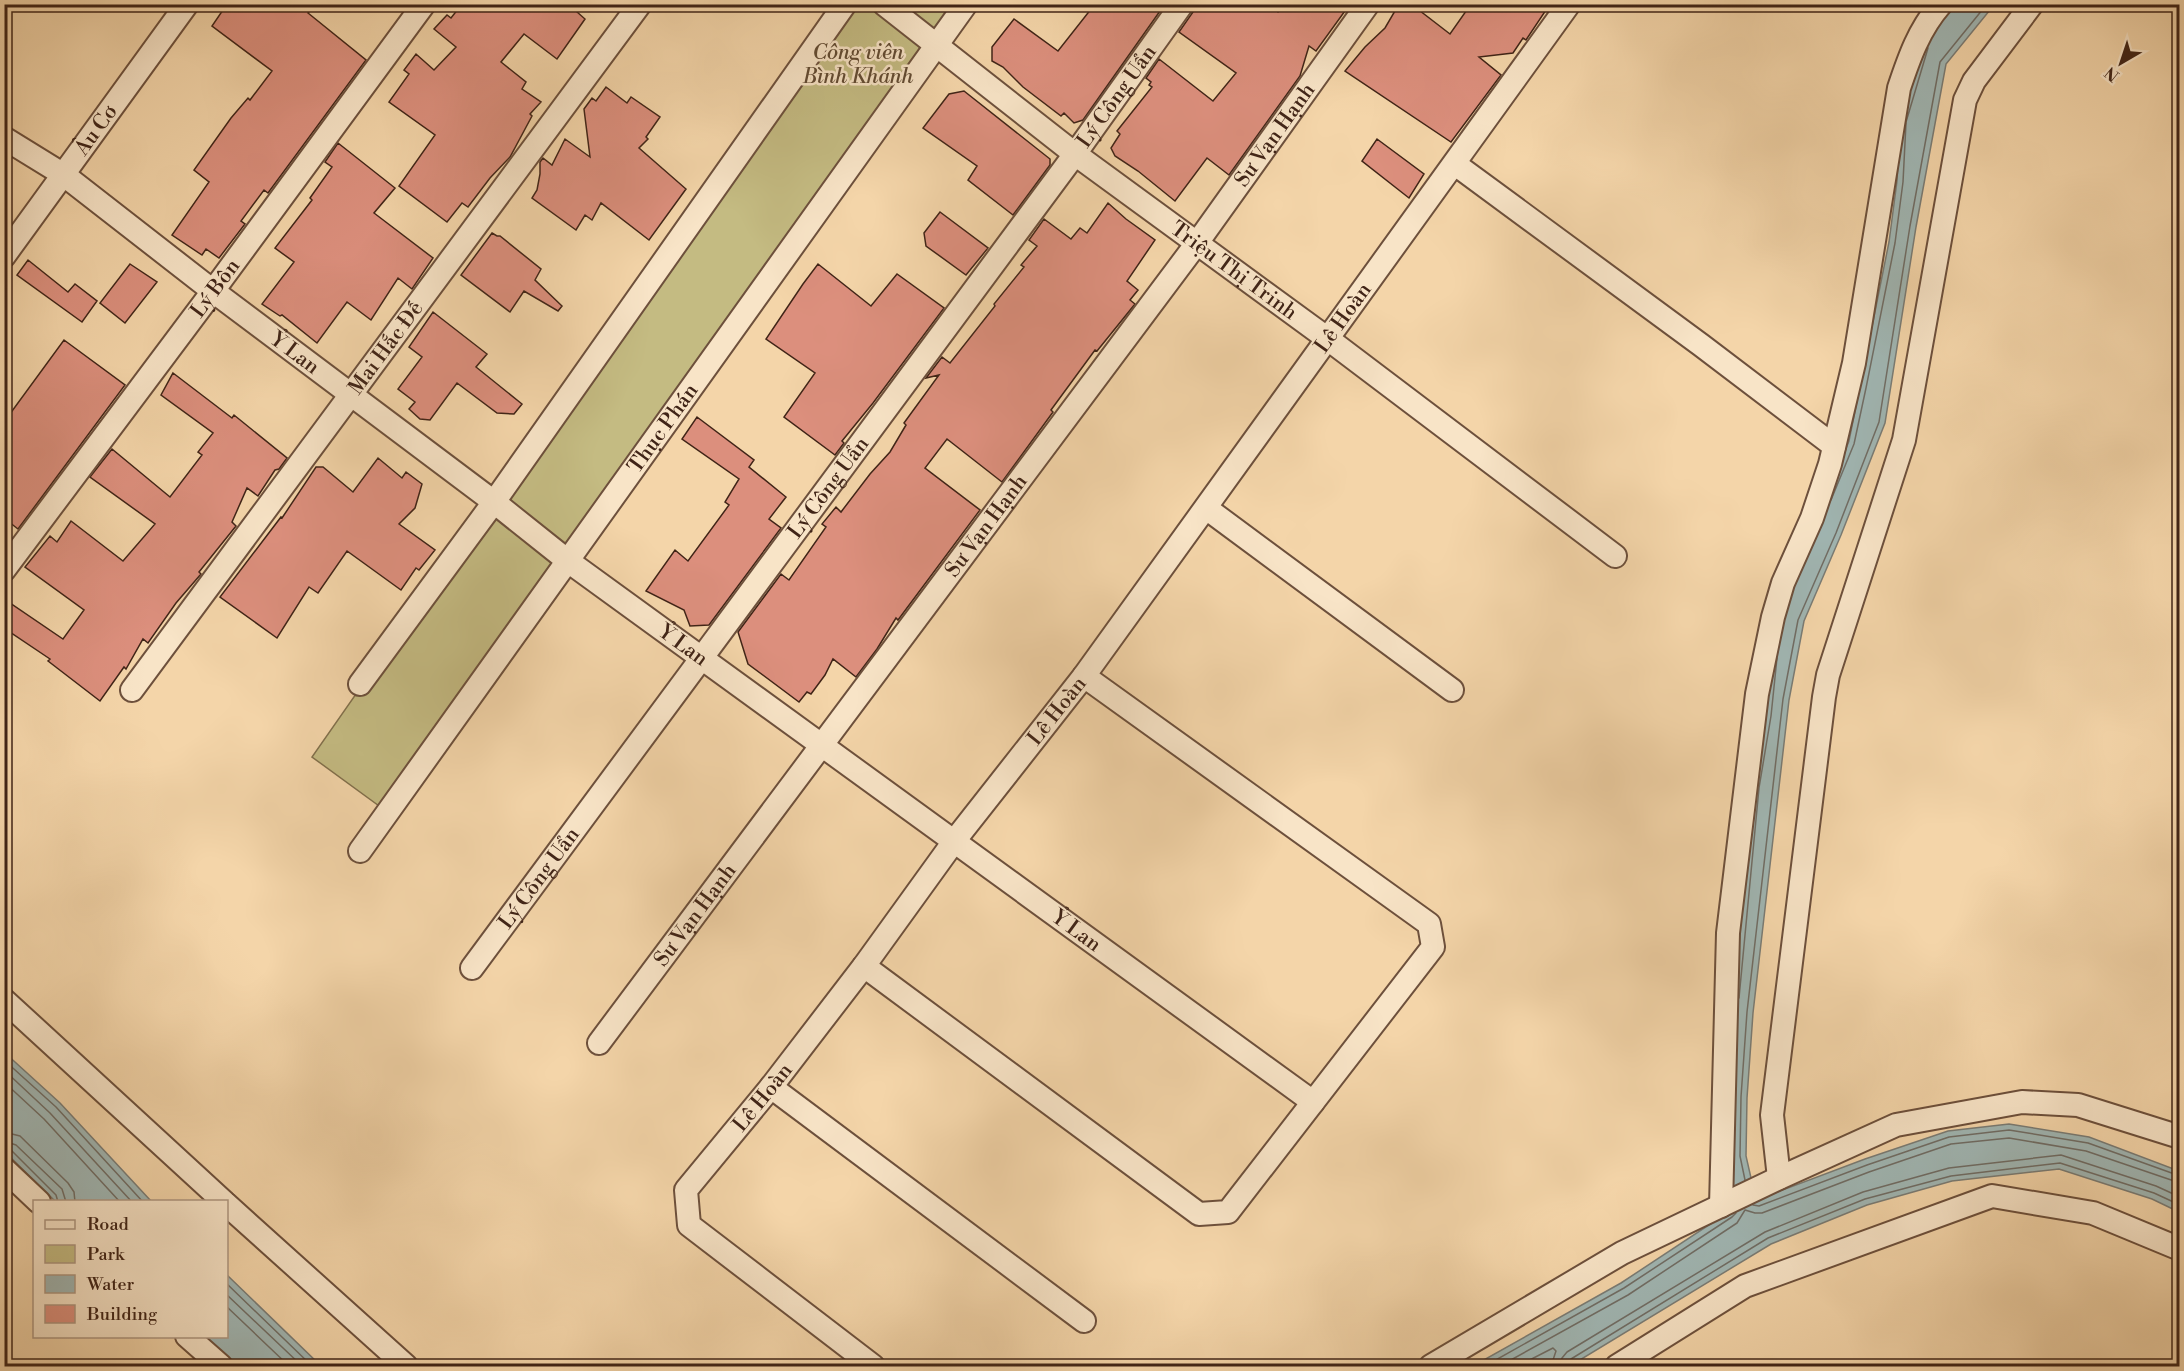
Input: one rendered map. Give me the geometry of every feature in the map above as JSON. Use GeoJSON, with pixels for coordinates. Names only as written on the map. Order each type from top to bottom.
{"type":"FeatureCollection","features":[{"type":"Feature","properties":{"kind":"street","name":"Âu Cơ"},"geometry":{"type":"LineString","coordinates":[[4,256],[187,4]]}},
{"type":"Feature","properties":{"kind":"street","name":"Lý Bôn"},"geometry":{"type":"LineString","coordinates":[[4,570],[424,4]]}},
{"type":"Feature","properties":{"kind":"street","name":"Mai Hắc Đế"},"geometry":{"type":"LineString","coordinates":[[132,690],[640,4]]}},
{"type":"Feature","properties":{"kind":"street"},"geometry":{"type":"LineString","coordinates":[[360,684],[494,502],[845,4]]}},
{"type":"Feature","properties":{"kind":"street","name":"Triệu Thị Trinh"},"geometry":{"type":"LineString","coordinates":[[884,4],[1076,154],[1328,339],[1615,556]]}},
{"type":"Feature","properties":{"kind":"street","name":"Thục Phán"},"geometry":{"type":"LineString","coordinates":[[360,851],[966,4]]}},
{"type":"Feature","properties":{"kind":"street","name":"Lý Công Uẩn"},"geometry":{"type":"LineString","coordinates":[[472,968],[1076,154],[1182,4]]}},
{"type":"Feature","properties":{"kind":"street","name":"Sư Vạn Hạnh"},"geometry":{"type":"LineString","coordinates":[[598,1042],[822,747],[1197,243],[1368,4]]}},
{"type":"Feature","properties":{"kind":"street","name":"Lê Hoàn"},"geometry":{"type":"LineString","coordinates":[[873,1366],[688,1225],[686,1190],[771,1087],[864,966],[955,840],[1084,676],[1569,4]]}},
{"type":"Feature","properties":{"kind":"street"},"geometry":{"type":"LineString","coordinates":[[1723,1205],[1728,933],[1757,694],[1773,617],[1783,583],[1812,518],[1834,446],[1854,363],[1899,88],[1921,31],[1941,4]]}},
{"type":"Feature","properties":{"kind":"street"},"geometry":{"type":"LineString","coordinates":[[1771,1182],[1772,1115],[1828,675],[1906,432],[1965,100],[1974,81],[2032,4]]}},
{"type":"Feature","properties":{"kind":"street","name":"Ỷ Lan"},"geometry":{"type":"LineString","coordinates":[[4,138],[64,176],[494,502],[568,561],[1313,1102]]}},
{"type":"Feature","properties":{"kind":"street"},"geometry":{"type":"LineString","coordinates":[[1455,164],[1834,446]]}},
{"type":"Feature","properties":{"kind":"street"},"geometry":{"type":"LineString","coordinates":[[1206,508],[1452,690]]}},
{"type":"Feature","properties":{"kind":"street"},"geometry":{"type":"LineString","coordinates":[[864,966],[1199,1214],[1228,1212],[1433,947],[1429,924],[1084,676]]}},
{"type":"Feature","properties":{"kind":"street"},"geometry":{"type":"LineString","coordinates":[[4,1000],[222,1200]]}},
{"type":"Feature","properties":{"kind":"street"},"geometry":{"type":"LineString","coordinates":[[771,1087],[1084,1321]]}},
{"type":"Feature","properties":{"kind":"street"},"geometry":{"type":"LineString","coordinates":[[1431,1366],[1622,1253],[1896,1125],[2022,1102],[2078,1105],[2180,1137]]}},
{"type":"Feature","properties":{"kind":"street"},"geometry":{"type":"LineString","coordinates":[[4,1169],[37,1200]]}},
{"type":"Feature","properties":{"kind":"street"},"geometry":{"type":"LineString","coordinates":[[1617,1366],[1745,1286],[1992,1196],[2093,1213],[2180,1249]]}},
{"type":"Feature","properties":{"kind":"street"},"geometry":{"type":"LineString","coordinates":[[228,1206],[406,1366]]}},
{"type":"Feature","properties":{"kind":"street"},"geometry":{"type":"LineString","coordinates":[[189,1338],[221,1366]]}},
{"type":"Feature","properties":{"kind":"green space","name":"Công viên Bình Khánh"},"geometry":{"type":"Polygon","coordinates":[[[837,5],[969,5],[386,811],[312,757],[837,5]]]}},
{"type":"Feature","properties":{"kind":"water"},"geometry":{"type":"Polygon","coordinates":[[[1954,5],[1994,5],[1946,64],[1916,227],[1885,423],[1804,621],[1789,700],[1753,1013],[1747,1098],[1746,1156],[1756,1200],[1948,1131],[2009,1124],[2089,1137],[2179,1171],[2179,1212],[2152,1199],[2059,1169],[1952,1181],[1867,1205],[1771,1244],[1570,1366],[1473,1366],[1621,1283],[1730,1211],[1726,1094],[1744,867],[1774,637],[1849,441],[1889,242],[1897,181],[1900,122],[1923,42],[1954,5]]]}},
{"type":"Feature","properties":{"kind":"water"},"geometry":{"type":"Polygon","coordinates":[[[4,1052],[60,1103],[150,1200],[54,1200],[5,1152],[4,1052]]]}},
{"type":"Feature","properties":{"kind":"water"},"geometry":{"type":"Polygon","coordinates":[[[228,1276],[321,1366],[231,1366],[198,1338],[228,1338],[228,1276]]]}},
{"type":"Feature","properties":{"kind":"building"},"geometry":{"type":"Polygon","coordinates":[[[227,4],[316,4],[308,13],[366,60],[268,193],[264,190],[241,221],[245,224],[219,258],[206,249],[202,255],[172,235],[209,182],[194,170],[231,118],[248,98],[250,100],[272,71],[212,26],[227,4]]]}},
{"type":"Feature","properties":{"kind":"building"},"geometry":{"type":"Polygon","coordinates":[[[462,4],[568,4],[585,19],[557,59],[524,34],[501,62],[526,82],[522,89],[541,102],[530,114],[532,116],[510,157],[490,178],[468,207],[462,203],[447,222],[399,186],[435,135],[389,102],[409,74],[404,70],[416,54],[434,70],[456,47],[434,29],[447,15],[451,18],[462,4]]]}},
{"type":"Feature","properties":{"kind":"building"},"geometry":{"type":"Polygon","coordinates":[[[1095,4],[1165,4],[1083,120],[1074,123],[1064,113],[1061,116],[1023,87],[1003,67],[992,61],[992,47],[1014,19],[1058,51],[1095,4]]]}},
{"type":"Feature","properties":{"kind":"building"},"geometry":{"type":"Polygon","coordinates":[[[1195,4],[1269,4],[1278,12],[1284,4],[1350,4],[1316,51],[1309,46],[1300,76],[1229,175],[1207,158],[1175,201],[1138,171],[1115,156],[1111,148],[1120,134],[1117,131],[1152,87],[1149,85],[1151,82],[1146,78],[1159,59],[1213,101],[1236,73],[1179,32],[1193,12],[1195,4]]]}},
{"type":"Feature","properties":{"kind":"building"},"geometry":{"type":"Polygon","coordinates":[[[1399,4],[1411,4],[1450,34],[1471,4],[1550,4],[1526,40],[1523,38],[1513,53],[1479,57],[1501,75],[1451,142],[1345,71],[1385,28],[1399,4]]]}},
{"type":"Feature","properties":{"kind":"building"},"geometry":{"type":"Polygon","coordinates":[[[606,87],[627,103],[631,97],[660,117],[646,137],[648,139],[639,148],[686,189],[649,240],[601,203],[592,220],[585,215],[576,230],[532,198],[537,190],[540,162],[543,158],[552,165],[565,139],[590,157],[584,109],[592,98],[596,101],[606,87]]]}},
{"type":"Feature","properties":{"kind":"building"},"geometry":{"type":"Polygon","coordinates":[[[964,91],[1050,159],[1050,165],[1013,215],[968,180],[977,166],[923,128],[949,94],[964,91]]]}},
{"type":"Feature","properties":{"kind":"building"},"geometry":{"type":"Polygon","coordinates":[[[1377,139],[1424,174],[1409,198],[1362,161],[1377,139]]]}},
{"type":"Feature","properties":{"kind":"building"},"geometry":{"type":"Polygon","coordinates":[[[338,143],[395,188],[374,213],[433,258],[412,289],[398,278],[371,320],[347,302],[317,343],[282,315],[280,316],[262,304],[294,262],[275,248],[312,200],[310,198],[332,167],[325,162],[338,143]]]}},
{"type":"Feature","properties":{"kind":"building"},"geometry":{"type":"Polygon","coordinates":[[[1108,203],[1155,240],[1127,281],[1138,290],[1130,300],[1135,304],[1097,351],[1095,350],[1002,482],[947,439],[925,468],[980,510],[898,620],[896,618],[856,677],[833,659],[811,694],[807,692],[799,702],[748,664],[738,632],[781,574],[789,580],[826,527],[822,524],[836,507],[841,512],[890,452],[906,425],[904,423],[939,375],[926,378],[942,357],[950,363],[1024,267],[1021,265],[1037,246],[1029,240],[1044,219],[1071,239],[1080,228],[1087,233],[1108,203]]]}},
{"type":"Feature","properties":{"kind":"building"},"geometry":{"type":"Polygon","coordinates":[[[940,212],[988,248],[966,275],[926,246],[924,233],[940,212]]]}},
{"type":"Feature","properties":{"kind":"building"},"geometry":{"type":"Polygon","coordinates":[[[492,233],[500,236],[541,269],[535,280],[562,306],[558,311],[524,291],[510,312],[461,275],[492,233]]]}},
{"type":"Feature","properties":{"kind":"building"},"geometry":{"type":"Polygon","coordinates":[[[28,260],[68,292],[75,284],[97,301],[82,322],[17,275],[28,260]]]}},
{"type":"Feature","properties":{"kind":"building"},"geometry":{"type":"Polygon","coordinates":[[[130,264],[157,282],[125,323],[100,303],[130,264]]]}},
{"type":"Feature","properties":{"kind":"building"},"geometry":{"type":"Polygon","coordinates":[[[818,264],[871,306],[897,274],[944,308],[842,441],[844,443],[835,455],[784,417],[815,373],[766,339],[818,264]]]}},
{"type":"Feature","properties":{"kind":"building"},"geometry":{"type":"Polygon","coordinates":[[[433,312],[487,354],[476,367],[522,404],[514,414],[497,413],[457,383],[430,420],[420,419],[409,409],[415,402],[398,389],[422,357],[409,347],[433,312]]]}},
{"type":"Feature","properties":{"kind":"building"},"geometry":{"type":"Polygon","coordinates":[[[64,340],[125,385],[18,529],[4,518],[4,422],[64,340]]]}},
{"type":"Feature","properties":{"kind":"building"},"geometry":{"type":"Polygon","coordinates":[[[173,373],[232,418],[234,415],[287,458],[279,469],[275,470],[258,496],[247,488],[232,522],[236,526],[199,572],[201,574],[176,603],[148,643],[143,639],[126,669],[124,667],[100,701],[48,661],[50,659],[4,628],[4,599],[63,639],[84,610],[25,567],[50,536],[57,542],[71,521],[123,561],[155,524],[90,477],[112,449],[170,497],[202,455],[198,452],[213,433],[161,395],[173,373]]]}},
{"type":"Feature","properties":{"kind":"building"},"geometry":{"type":"Polygon","coordinates":[[[697,417],[754,460],[749,467],[786,497],[769,519],[781,528],[709,625],[690,626],[684,610],[646,591],[675,550],[688,561],[729,505],[725,502],[739,479],[682,439],[697,417]]]}},
{"type":"Feature","properties":{"kind":"building"},"geometry":{"type":"Polygon","coordinates":[[[378,458],[402,478],[406,472],[422,484],[415,508],[399,524],[435,550],[419,570],[416,568],[401,590],[347,551],[318,593],[309,587],[277,638],[220,597],[282,518],[316,467],[323,467],[353,492],[378,458]]]}}]}
